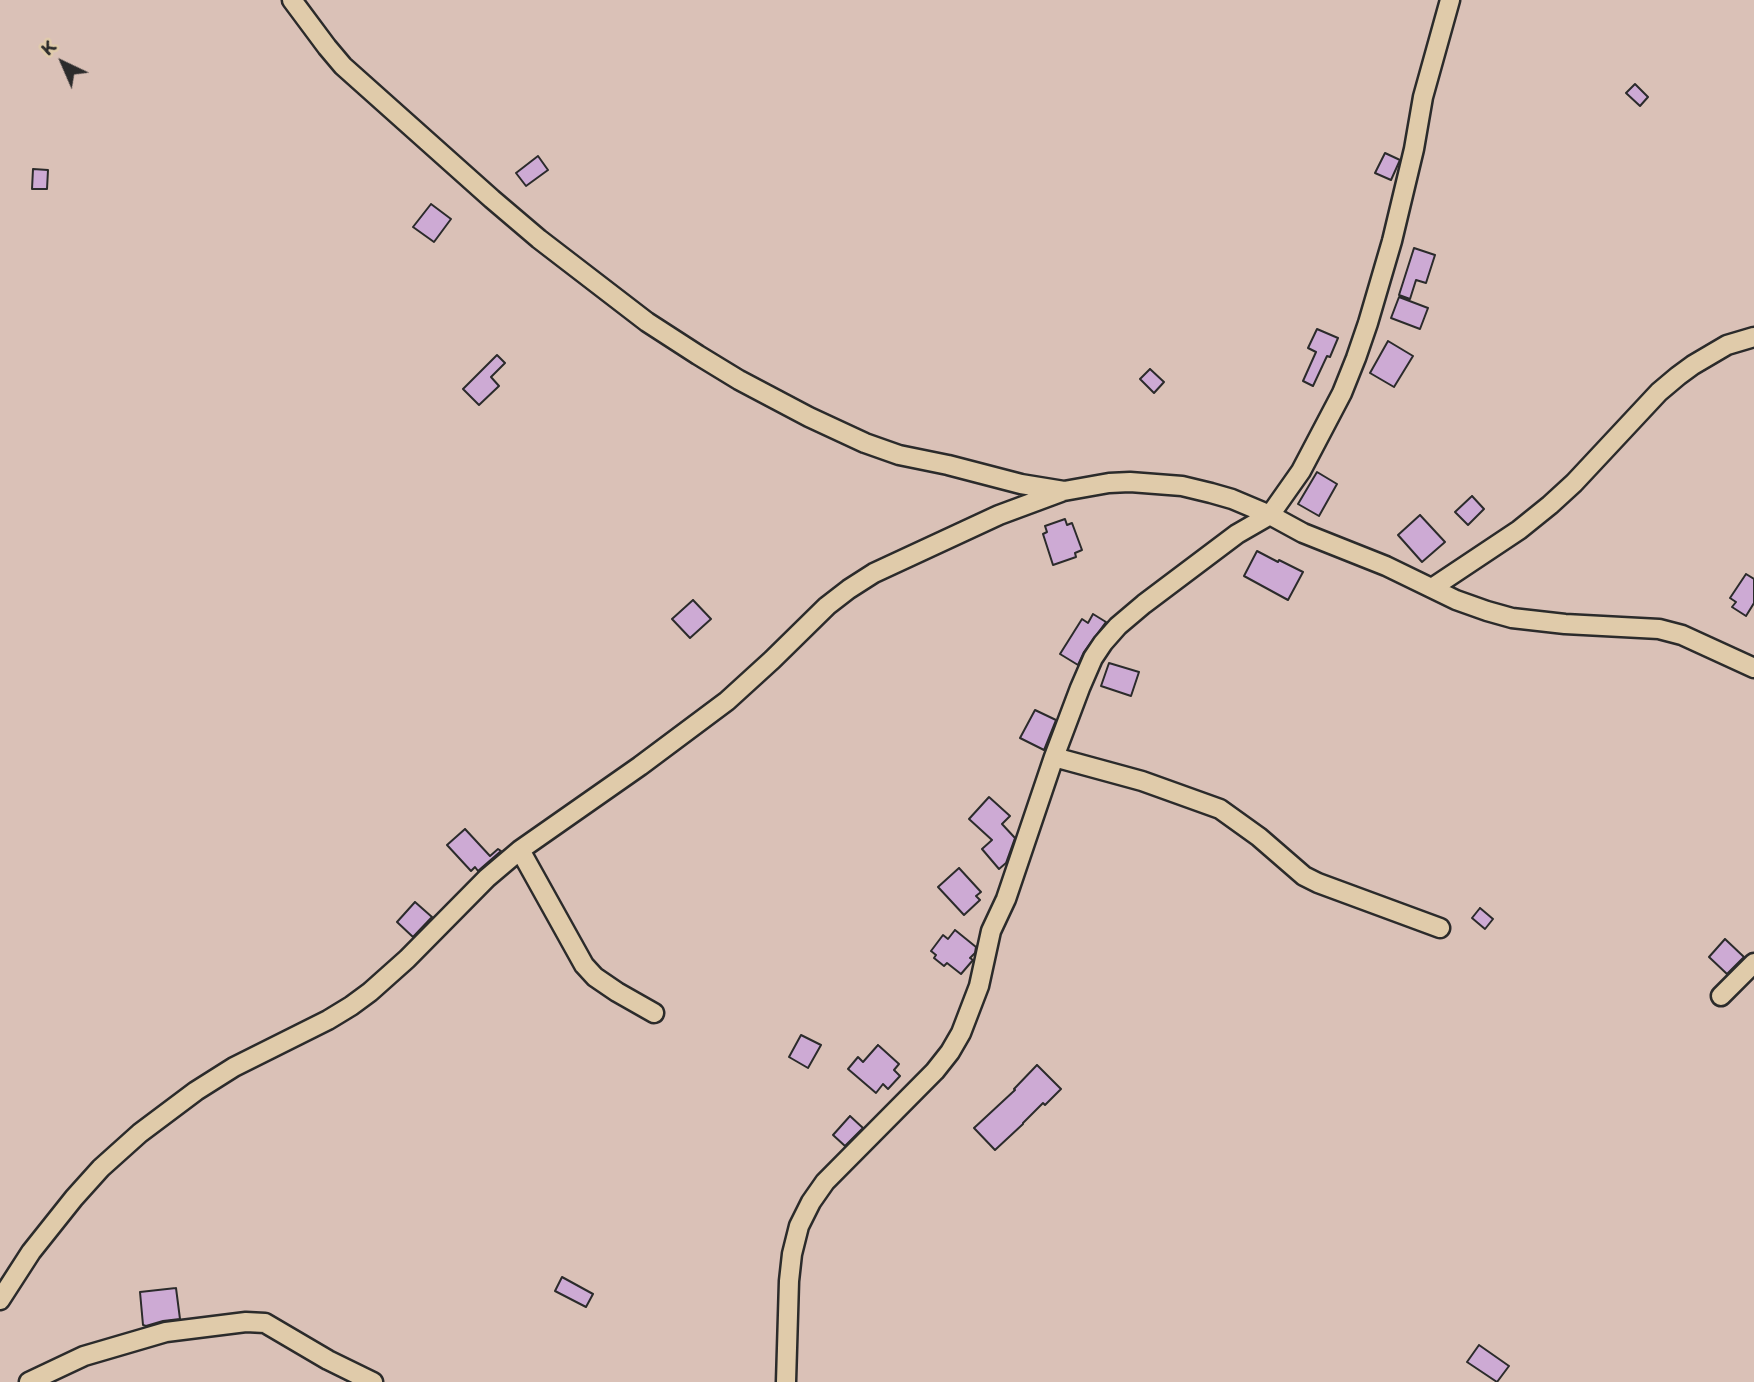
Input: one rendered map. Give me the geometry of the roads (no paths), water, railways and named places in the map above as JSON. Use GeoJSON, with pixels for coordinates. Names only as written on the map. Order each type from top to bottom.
{"type":"FeatureCollection","features":[{"type":"Feature","properties":{"kind":"street"},"geometry":{"type":"LineString","coordinates":[[292,0],[343,66],[492,199],[539,239],[647,322],[698,355],[809,417],[899,456],[1064,491]]}},
{"type":"Feature","properties":{"kind":"street"},"geometry":{"type":"LineString","coordinates":[[786,1382],[789,1281],[799,1226],[825,1182],[934,1071],[961,1033],[979,986],[991,931],[1006,899],[1054,757],[1093,658],[1118,626],[1144,604],[1237,534],[1270,515],[1301,471],[1342,393],[1356,358],[1392,241],[1414,149],[1423,97],[1450,0]]}},
{"type":"Feature","properties":{"kind":"street"},"geometry":{"type":"LineString","coordinates":[[1432,589],[1519,530],[1550,505],[1574,483],[1659,391],[1678,376],[1727,345],[1754,337]]}},
{"type":"Feature","properties":{"kind":"street"},"geometry":{"type":"LineString","coordinates":[[0,1300],[31,1252],[74,1198],[101,1168],[140,1133],[196,1091],[234,1067],[351,1006],[399,966],[487,878],[520,850],[727,701],[827,606],[849,589],[874,573],[999,515],[1064,491],[1130,482],[1182,486],[1211,493],[1270,515],[1303,533],[1386,566],[1456,600],[1512,618],[1659,629],[1682,635],[1754,668]]}},
{"type":"Feature","properties":{"kind":"street"},"geometry":{"type":"LineString","coordinates":[[1054,757],[1142,781],[1220,809],[1304,876],[1318,884],[1440,928]]}},
{"type":"Feature","properties":{"kind":"street"},"geometry":{"type":"LineString","coordinates":[[520,850],[584,965],[595,977],[654,1013]]}},
{"type":"Feature","properties":{"kind":"street"},"geometry":{"type":"LineString","coordinates":[[1721,996],[1754,963]]}},
{"type":"Feature","properties":{"kind":"street"},"geometry":{"type":"LineString","coordinates":[[29,1382],[84,1356],[166,1332],[246,1322],[265,1322],[328,1360],[373,1382]]}}]}
